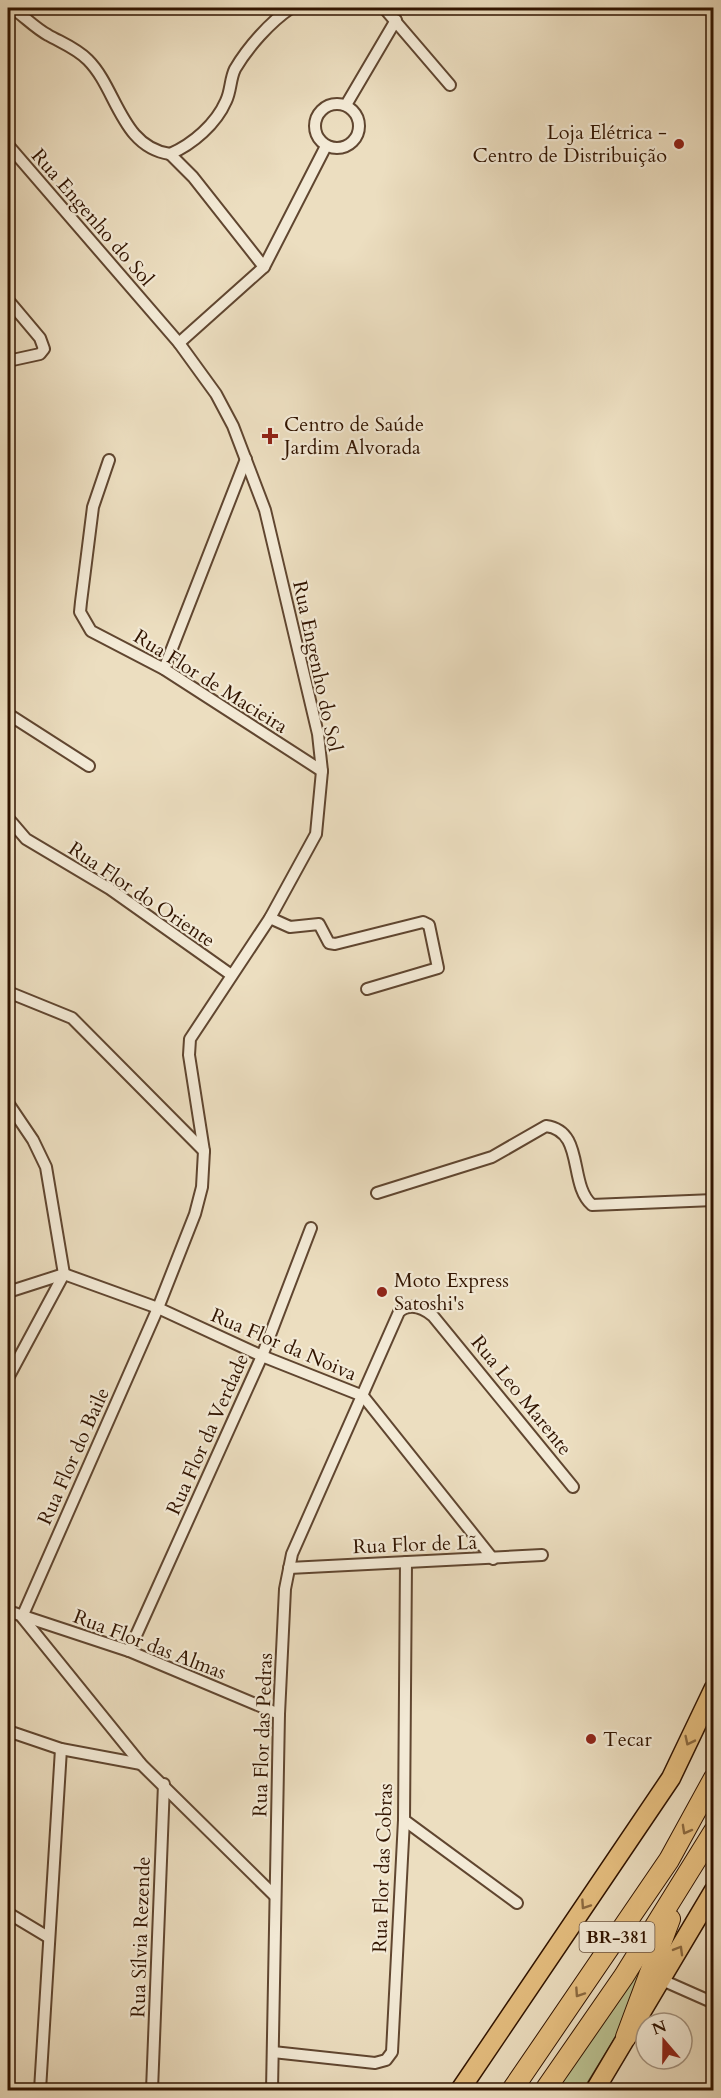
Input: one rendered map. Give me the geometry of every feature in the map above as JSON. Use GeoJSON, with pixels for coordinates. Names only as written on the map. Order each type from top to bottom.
{"type":"FeatureCollection","features":[{"type":"Feature","properties":{"kind":"highway","name":"BR-381"},"geometry":{"type":"LineString","coordinates":[[512,2091],[669,1860],[714,1778]]}},
{"type":"Feature","properties":{"kind":"highway","name":"BR-381"},"geometry":{"type":"LineString","coordinates":[[545,2091],[685,1880],[714,1831]]}},
{"type":"Feature","properties":{"kind":"highway"},"geometry":{"type":"LineString","coordinates":[[626,2037],[685,1880]]}},
{"type":"Feature","properties":{"kind":"main road"},"geometry":{"type":"LineString","coordinates":[[460,2091],[671,1778],[714,1688]]}},
{"type":"Feature","properties":{"kind":"main road"},"geometry":{"type":"LineString","coordinates":[[595,2091],[714,1890]]}},
{"type":"Feature","properties":{"kind":"street"},"geometry":{"type":"LineString","coordinates":[[12,8],[36,27],[70,45],[89,61],[130,129],[148,147],[170,154],[184,148],[213,122],[226,101],[235,70],[255,43],[291,8]]}},
{"type":"Feature","properties":{"kind":"street"},"geometry":{"type":"LineString","coordinates":[[384,8],[450,85]]}},
{"type":"Feature","properties":{"kind":"street"},"geometry":{"type":"LineString","coordinates":[[346,105],[396,20]]}},
{"type":"Feature","properties":{"kind":"street"},"geometry":{"type":"LineString","coordinates":[[330,104],[346,105],[357,115],[359,131],[356,138],[341,148],[326,146],[316,135],[314,128],[318,113],[330,104]]}},
{"type":"Feature","properties":{"kind":"street","name":"Rua Engenho do Sol"},"geometry":{"type":"LineString","coordinates":[[8,145],[179,343],[216,394],[246,459],[265,510],[318,734],[322,771],[316,834],[270,918],[230,974],[190,1039],[189,1046],[204,1151],[202,1187],[195,1214],[158,1308]]}},
{"type":"Feature","properties":{"kind":"street"},"geometry":{"type":"LineString","coordinates":[[179,343],[264,267],[326,146]]}},
{"type":"Feature","properties":{"kind":"street"},"geometry":{"type":"LineString","coordinates":[[170,154],[193,177],[264,267]]}},
{"type":"Feature","properties":{"kind":"street"},"geometry":{"type":"LineString","coordinates":[[8,162],[22,162]]}},
{"type":"Feature","properties":{"kind":"street"},"geometry":{"type":"LineString","coordinates":[[8,300],[40,338],[44,349],[40,354],[8,361]]}},
{"type":"Feature","properties":{"kind":"street"},"geometry":{"type":"LineString","coordinates":[[164,669],[246,459]]}},
{"type":"Feature","properties":{"kind":"street","name":"Rua Flor de Macieira"},"geometry":{"type":"LineString","coordinates":[[109,460],[93,507],[81,602],[83,620],[91,631],[164,669],[322,771]]}},
{"type":"Feature","properties":{"kind":"street"},"geometry":{"type":"LineString","coordinates":[[8,714],[89,766]]}},
{"type":"Feature","properties":{"kind":"street","name":"Rua Flor do Oriente"},"geometry":{"type":"LineString","coordinates":[[8,818],[26,840],[110,889],[230,974]]}},
{"type":"Feature","properties":{"kind":"street"},"geometry":{"type":"LineString","coordinates":[[270,918],[290,927],[319,924],[329,943],[335,944],[423,922],[429,925],[438,968],[367,989]]}},
{"type":"Feature","properties":{"kind":"street"},"geometry":{"type":"LineString","coordinates":[[8,992],[72,1018],[204,1151]]}},
{"type":"Feature","properties":{"kind":"street"},"geometry":{"type":"LineString","coordinates":[[8,1103],[33,1140],[46,1167],[64,1274],[8,1378]]}},
{"type":"Feature","properties":{"kind":"street"},"geometry":{"type":"LineString","coordinates":[[377,1193],[492,1157],[546,1126],[561,1130],[569,1141],[584,1195],[592,1205],[714,1200]]}},
{"type":"Feature","properties":{"kind":"street","name":"Rua Flor da Verdade"},"geometry":{"type":"LineString","coordinates":[[129,1651],[262,1356],[311,1228]]}},
{"type":"Feature","properties":{"kind":"street"},"geometry":{"type":"LineString","coordinates":[[8,1292],[64,1274]]}},
{"type":"Feature","properties":{"kind":"street","name":"Rua Flor da Noiva"},"geometry":{"type":"LineString","coordinates":[[64,1274],[158,1308],[262,1356],[363,1396],[494,1559]]}},
{"type":"Feature","properties":{"kind":"street","name":"Rua Leo Marente"},"geometry":{"type":"LineString","coordinates":[[363,1396],[399,1312],[413,1306],[427,1311],[454,1339],[573,1487]]}},
{"type":"Feature","properties":{"kind":"street","name":"Rua Flor do Baile"},"geometry":{"type":"LineString","coordinates":[[22,1617],[158,1308]]}},
{"type":"Feature","properties":{"kind":"street","name":"Rua Flor das Pedras"},"geometry":{"type":"LineString","coordinates":[[273,2091],[279,1714],[285,1589],[289,1568],[363,1396]]}},
{"type":"Feature","properties":{"kind":"street","name":"Rua Flor de Lã"},"geometry":{"type":"LineString","coordinates":[[289,1568],[542,1555]]}},
{"type":"Feature","properties":{"kind":"street","name":"Rua Flor das Cobras"},"geometry":{"type":"LineString","coordinates":[[273,2052],[368,2063],[382,2062],[390,2056],[393,2049],[404,1820],[406,1562]]}},
{"type":"Feature","properties":{"kind":"street","name":"Rua Flor das Almas"},"geometry":{"type":"LineString","coordinates":[[8,1611],[129,1651],[279,1714]]}},
{"type":"Feature","properties":{"kind":"street"},"geometry":{"type":"LineString","coordinates":[[22,1617],[141,1764],[164,1784],[275,1896]]}},
{"type":"Feature","properties":{"kind":"street"},"geometry":{"type":"LineString","coordinates":[[8,1731],[61,1749],[141,1764]]}},
{"type":"Feature","properties":{"kind":"street"},"geometry":{"type":"LineString","coordinates":[[40,2091],[61,1749]]}},
{"type":"Feature","properties":{"kind":"street","name":"Rua Sílvia Rezende"},"geometry":{"type":"LineString","coordinates":[[152,2091],[164,1784]]}},
{"type":"Feature","properties":{"kind":"street"},"geometry":{"type":"LineString","coordinates":[[404,1820],[517,1903]]}},
{"type":"Feature","properties":{"kind":"street"},"geometry":{"type":"LineString","coordinates":[[8,1913],[48,1937]]}},
{"type":"Feature","properties":{"kind":"street"},"geometry":{"type":"LineString","coordinates":[[662,1980],[714,2003]]}},
{"type":"Feature","properties":{"kind":"green space"},"geometry":{"type":"Polygon","coordinates":[[[654,1944],[617,2035],[583,2090],[551,2090],[654,1944]]]}},
{"type":"Feature","properties":{"kind":"place","name":"Loja Elétrica - Centro de Distribuição"},"geometry":{"type":"Point","coordinates":[679,144]}},
{"type":"Feature","properties":{"kind":"place","name":"Centro de Saúde Jardim Alvorada"},"geometry":{"type":"Point","coordinates":[270,436]}},
{"type":"Feature","properties":{"kind":"place","name":"Moto Express Satoshi's"},"geometry":{"type":"Point","coordinates":[382,1292]}},
{"type":"Feature","properties":{"kind":"place","name":"Tecar"},"geometry":{"type":"Point","coordinates":[591,1739]}}]}
